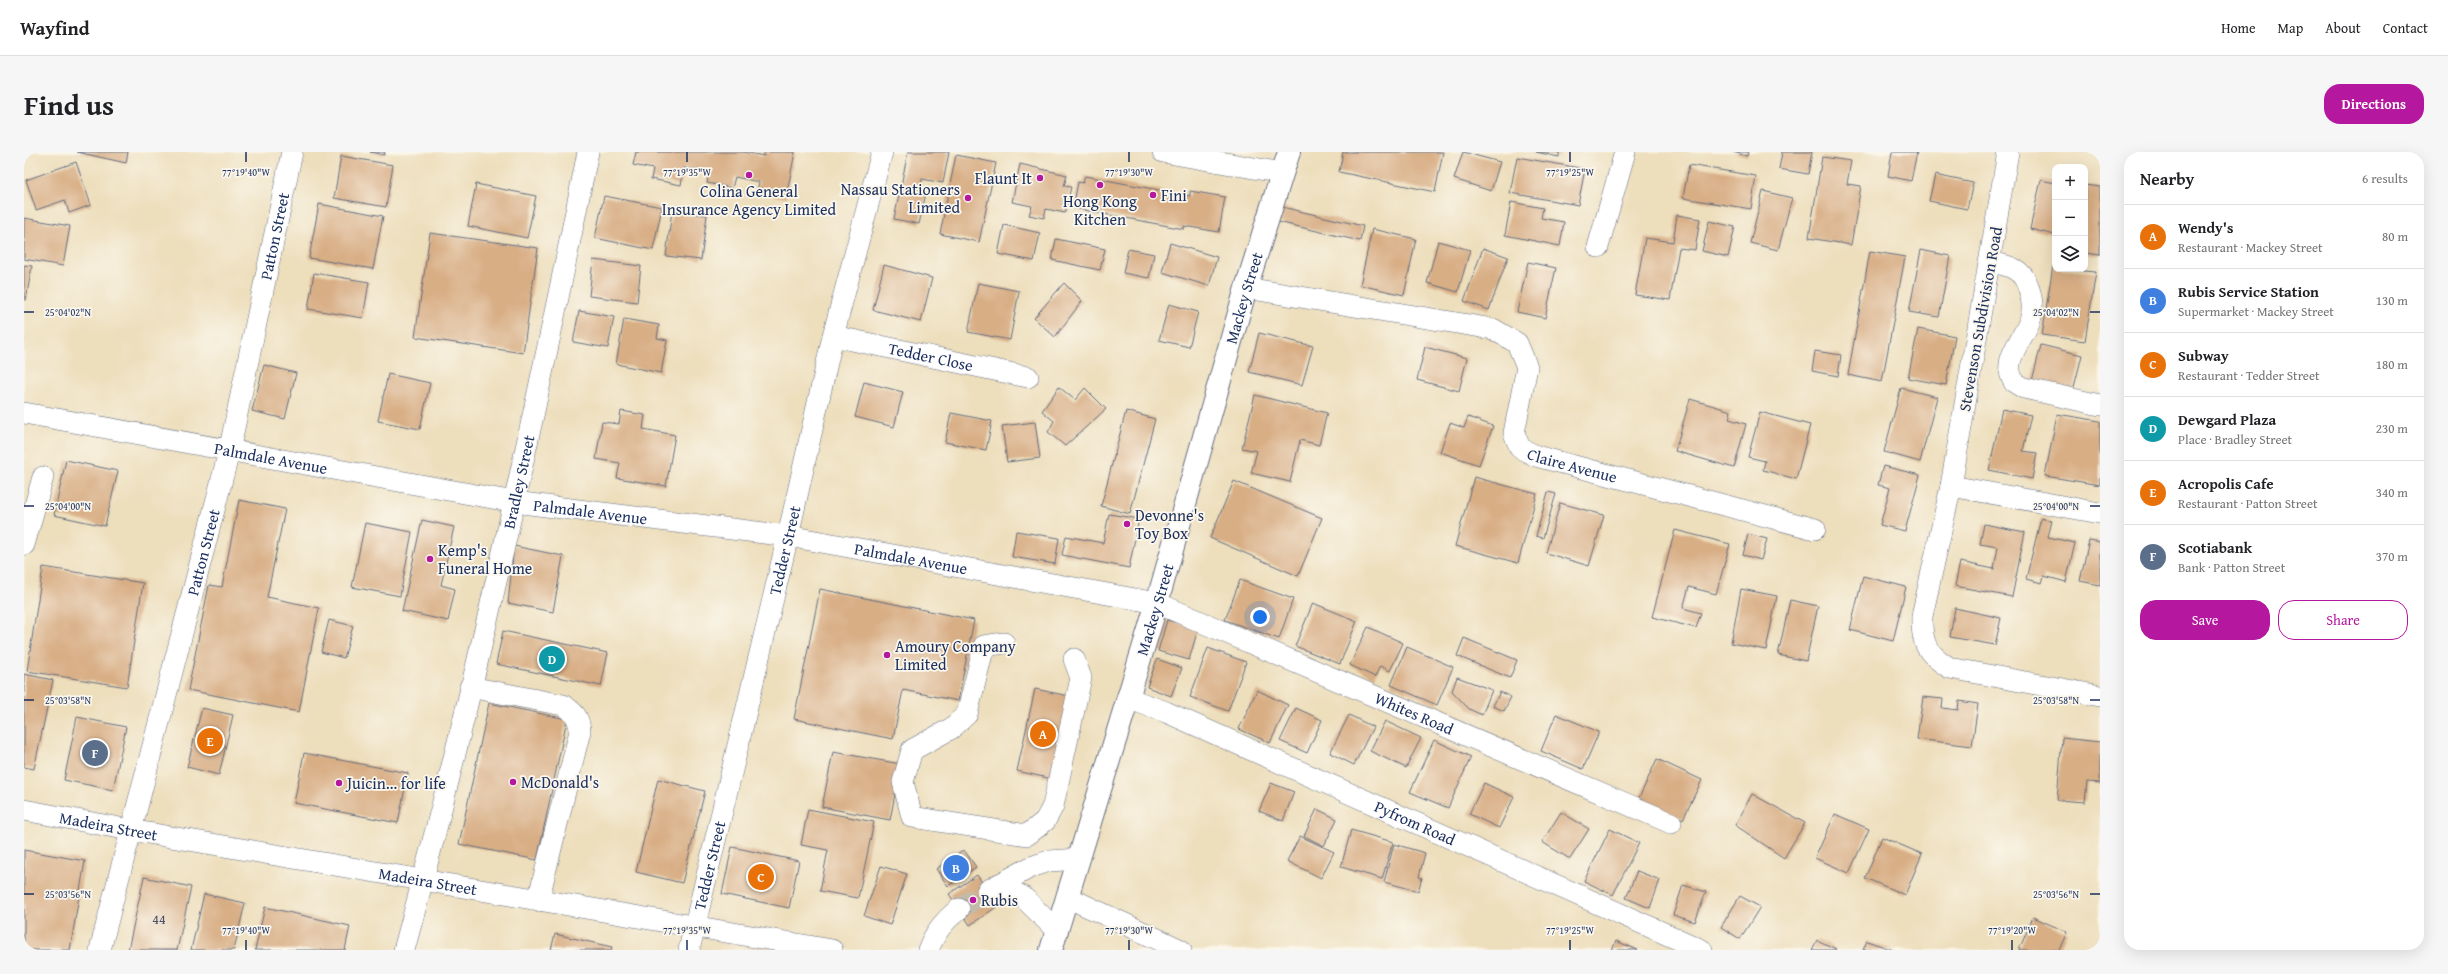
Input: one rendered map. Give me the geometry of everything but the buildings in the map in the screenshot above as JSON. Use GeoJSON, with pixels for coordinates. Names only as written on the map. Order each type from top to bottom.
{"type":"FeatureCollection","features":[{"type":"Feature","properties":{"kind":"main road","name":"Mackey Street"},"geometry":{"type":"LineString","coordinates":[[1054,941],[1157,603],[1246,288],[1289,152]]}},
{"type":"Feature","properties":{"kind":"street","name":"Patton Street"},"geometry":{"type":"LineString","coordinates":[[100,950],[229,452],[292,152]]}},
{"type":"Feature","properties":{"kind":"street","name":"Bradley Street"},"geometry":{"type":"LineString","coordinates":[[404,950],[423,881],[514,502],[588,152]]}},
{"type":"Feature","properties":{"kind":"street","name":"Tedder Street"},"geometry":{"type":"LineString","coordinates":[[689,950],[788,536],[833,336],[882,152]]}},
{"type":"Feature","properties":{"kind":"street"},"geometry":{"type":"LineString","coordinates":[[1163,152],[1282,173]]}},
{"type":"Feature","properties":{"kind":"street"},"geometry":{"type":"LineString","coordinates":[[1598,247],[1625,152]]}},
{"type":"Feature","properties":{"kind":"street","name":"Stevenson Subdivision Road"},"geometry":{"type":"LineString","coordinates":[[2008,152],[1951,486],[1922,616],[1922,630],[1925,645],[1932,657],[1950,668],[2100,696]]}},
{"type":"Feature","properties":{"kind":"street"},"geometry":{"type":"LineString","coordinates":[[1990,262],[2018,270],[2027,282],[2032,300],[2031,318],[2018,342],[2010,366],[2014,382],[2024,388],[2100,405]]}},
{"type":"Feature","properties":{"kind":"street","name":"Claire Avenue"},"geometry":{"type":"LineString","coordinates":[[1246,288],[1493,329],[1517,342],[1527,367],[1514,433],[1520,448],[1536,456],[1815,529]]}},
{"type":"Feature","properties":{"kind":"street","name":"Tedder Close"},"geometry":{"type":"LineString","coordinates":[[833,336],[1028,377]]}},
{"type":"Feature","properties":{"kind":"street","name":"Palmdale Avenue"},"geometry":{"type":"LineString","coordinates":[[24,413],[229,452],[514,502],[788,536],[1157,603]]}},
{"type":"Feature","properties":{"kind":"street"},"geometry":{"type":"LineString","coordinates":[[24,545],[43,476]]}},
{"type":"Feature","properties":{"kind":"street"},"geometry":{"type":"LineString","coordinates":[[1951,486],[2100,513]]}},
{"type":"Feature","properties":{"kind":"street","name":"Whites Road"},"geometry":{"type":"LineString","coordinates":[[1157,603],[1671,823]]}},
{"type":"Feature","properties":{"kind":"street"},"geometry":{"type":"LineString","coordinates":[[1004,643],[984,646],[967,714],[952,728],[912,750],[902,782],[912,817],[1027,835],[1045,821],[1053,806],[1081,678],[1074,659]]}},
{"type":"Feature","properties":{"kind":"street"},"geometry":{"type":"LineString","coordinates":[[470,687],[563,705],[574,712],[579,721],[580,731],[538,901]]}},
{"type":"Feature","properties":{"kind":"street","name":"Pyfrom Road"},"geometry":{"type":"LineString","coordinates":[[1127,698],[1166,712],[1702,950]]}},
{"type":"Feature","properties":{"kind":"street","name":"Madeira Street"},"geometry":{"type":"LineString","coordinates":[[24,810],[130,830],[538,901],[694,925],[832,950]]}},
{"type":"Feature","properties":{"kind":"street"},"geometry":{"type":"LineString","coordinates":[[1054,941],[1023,897],[993,887],[1031,867],[1049,861],[1079,859]]}},
{"type":"Feature","properties":{"kind":"street"},"geometry":{"type":"LineString","coordinates":[[1067,897],[1181,950]]}},
{"type":"Feature","properties":{"kind":"street"},"geometry":{"type":"LineString","coordinates":[[928,950],[933,936],[944,921],[959,908]]}},
{"type":"Feature","properties":{"kind":"tunnel"},"geometry":{"type":"LineString","coordinates":[[959,909],[987,891]]}},
{"type":"Feature","properties":{"kind":"place","name":"Colina General Insurance Agency Limited"},"geometry":{"type":"Point","coordinates":[749,175]}},
{"type":"Feature","properties":{"kind":"place","name":"Flaunt It"},"geometry":{"type":"Point","coordinates":[1040,178]}},
{"type":"Feature","properties":{"kind":"place","name":"Hong Kong Kitchen"},"geometry":{"type":"Point","coordinates":[1100,185]}},
{"type":"Feature","properties":{"kind":"place","name":"Fini"},"geometry":{"type":"Point","coordinates":[1153,195]}},
{"type":"Feature","properties":{"kind":"place","name":"Nassau Stationers Limited"},"geometry":{"type":"Point","coordinates":[968,198]}},
{"type":"Feature","properties":{"kind":"place","name":"Devonne's Toy Box"},"geometry":{"type":"Point","coordinates":[1127,524]}},
{"type":"Feature","properties":{"kind":"place","name":"Kemp's Funeral Home"},"geometry":{"type":"Point","coordinates":[430,559]}},
{"type":"Feature","properties":{"kind":"place","name":"Amoury Company Limited"},"geometry":{"type":"Point","coordinates":[887,655]}},
{"type":"Feature","properties":{"kind":"place","name":"Dewgard Plaza"},"geometry":{"type":"Point","coordinates":[552,659]}},
{"type":"Feature","properties":{"kind":"place","name":"Wendy's"},"geometry":{"type":"Point","coordinates":[1043,734]}},
{"type":"Feature","properties":{"kind":"place","name":"Acropolis Cafe"},"geometry":{"type":"Point","coordinates":[210,741]}},
{"type":"Feature","properties":{"kind":"place","name":"Scotiabank"},"geometry":{"type":"Point","coordinates":[95,753]}},
{"type":"Feature","properties":{"kind":"place","name":"McDonald's"},"geometry":{"type":"Point","coordinates":[513,782]}},
{"type":"Feature","properties":{"kind":"place","name":"Juicin… for life"},"geometry":{"type":"Point","coordinates":[339,783]}},
{"type":"Feature","properties":{"kind":"place","name":"Rubis Service Station"},"geometry":{"type":"Point","coordinates":[956,868]}},
{"type":"Feature","properties":{"kind":"place","name":"Subway"},"geometry":{"type":"Point","coordinates":[761,877]}},
{"type":"Feature","properties":{"kind":"place","name":"Rubis"},"geometry":{"type":"Point","coordinates":[973,900]}}]}
